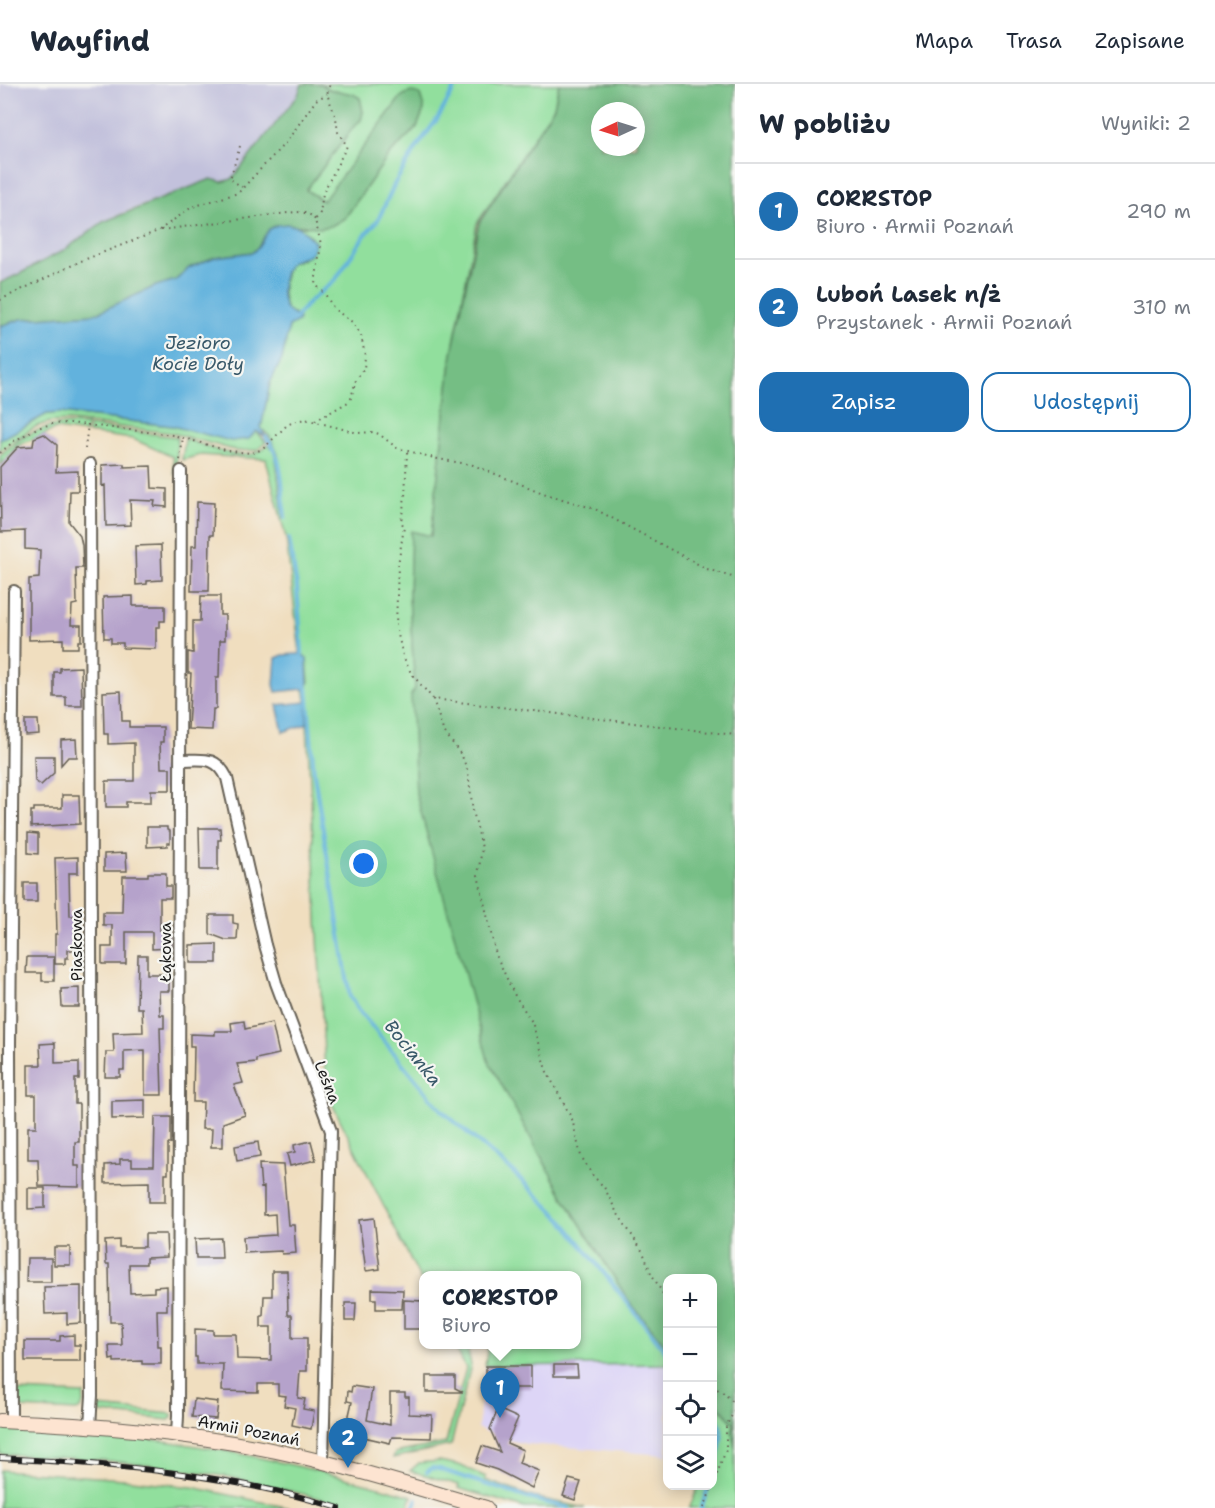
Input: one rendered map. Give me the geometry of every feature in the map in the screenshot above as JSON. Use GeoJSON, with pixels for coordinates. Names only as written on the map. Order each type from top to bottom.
{"type":"FeatureCollection","features":[{"type":"Feature","properties":{"kind":"main road","name":"Armii Poznań"},"geometry":{"type":"LineString","coordinates":[[5,1421],[90,1425],[177,1434],[258,1448],[323,1462],[486,1508]]}},
{"type":"Feature","properties":{"kind":"street","name":"Piaskowa"},"geometry":{"type":"LineString","coordinates":[[90,464],[92,1396],[90,1425]]}},
{"type":"Feature","properties":{"kind":"street","name":"Łąkowa"},"geometry":{"type":"LineString","coordinates":[[177,1434],[181,760],[180,465]]}},
{"type":"Feature","properties":{"kind":"street"},"geometry":{"type":"LineString","coordinates":[[5,1421],[14,591]]}},
{"type":"Feature","properties":{"kind":"street","name":"Leśna"},"geometry":{"type":"LineString","coordinates":[[181,760],[212,760],[218,764],[227,778],[265,945],[276,982],[331,1131],[323,1462]]}},
{"type":"Feature","properties":{"kind":"path"},"geometry":{"type":"LineString","coordinates":[[315,220],[320,213],[323,193],[347,146],[338,132],[336,118],[327,94],[330,84]]}},
{"type":"Feature","properties":{"kind":"path"},"geometry":{"type":"LineString","coordinates":[[158,231],[192,207],[232,196],[242,187],[246,187],[267,160],[287,141],[316,100],[327,94]]}},
{"type":"Feature","properties":{"kind":"path"},"geometry":{"type":"LineString","coordinates":[[240,146],[230,179],[242,187]]}},
{"type":"Feature","properties":{"kind":"path"},"geometry":{"type":"LineString","coordinates":[[0,300],[81,261],[158,231],[303,212],[313,216],[321,244],[316,287],[334,309],[352,322],[361,335],[365,356],[364,369],[356,380],[348,402],[315,421]]}},
{"type":"Feature","properties":{"kind":"path"},"geometry":{"type":"LineString","coordinates":[[0,453],[14,441],[37,428],[52,423],[88,424],[183,437],[238,453],[258,451],[296,421],[305,419],[358,434],[379,434],[397,448],[473,465],[543,493],[595,509],[707,569],[735,578]]}},
{"type":"Feature","properties":{"kind":"path"},"geometry":{"type":"LineString","coordinates":[[85,449],[88,424]]}},
{"type":"Feature","properties":{"kind":"path"},"geometry":{"type":"LineString","coordinates":[[180,465],[183,437]]}},
{"type":"Feature","properties":{"kind":"path"},"geometry":{"type":"LineString","coordinates":[[407,451],[405,497],[401,520],[404,527],[398,565],[396,626],[403,656],[411,673],[433,699],[443,730],[462,756],[468,772],[473,811],[482,848],[478,875],[496,955],[513,994],[532,1022],[546,1070],[572,1119],[580,1156],[592,1176],[604,1187],[616,1211],[643,1252],[651,1273],[663,1294]]}},
{"type":"Feature","properties":{"kind":"path"},"geometry":{"type":"LineString","coordinates":[[433,699],[735,735]]}},
{"type":"Feature","properties":{"kind":"path"},"geometry":{"type":"LineString","coordinates":[[717,1389],[735,1404]]}},
{"type":"Feature","properties":{"kind":"path"},"geometry":{"type":"LineString","coordinates":[[704,1508],[726,1450],[726,1426],[735,1410]]}},
{"type":"Feature","properties":{"kind":"shaded area"},"geometry":{"type":"Polygon","coordinates":[[[0,84],[307,84],[232,179],[223,183],[211,179],[125,212],[103,222],[64,250],[0,282],[0,84]]]}},
{"type":"Feature","properties":{"kind":"shaded area"},"geometry":{"type":"Polygon","coordinates":[[[663,1364],[663,1455],[527,1444],[508,1440],[478,1428],[485,1366],[663,1364]]]}},
{"type":"Feature","properties":{"kind":"green space"},"geometry":{"type":"Polygon","coordinates":[[[302,84],[321,84],[328,89],[353,94],[360,98],[363,112],[361,120],[306,190],[323,201],[401,97],[410,92],[420,94],[424,109],[417,127],[389,155],[345,218],[331,226],[320,228],[277,225],[269,229],[253,252],[214,257],[189,268],[176,280],[156,286],[95,314],[22,319],[0,326],[0,283],[64,250],[103,222],[211,179],[222,182],[232,179],[298,95],[302,84]]]}},
{"type":"Feature","properties":{"kind":"green space"},"geometry":{"type":"Polygon","coordinates":[[[321,84],[559,84],[554,107],[477,223],[452,353],[431,536],[411,532],[409,596],[415,689],[488,1060],[564,1198],[629,1301],[663,1342],[663,1364],[485,1366],[487,1349],[581,1349],[581,1271],[419,1271],[419,1276],[326,1092],[307,724],[309,719],[304,689],[309,682],[307,659],[300,654],[286,538],[266,459],[200,455],[182,460],[185,439],[239,455],[260,451],[268,445],[273,449],[276,459],[283,518],[286,517],[278,454],[270,437],[261,428],[270,383],[282,359],[289,327],[299,318],[286,309],[283,292],[285,274],[290,263],[304,259],[311,236],[299,227],[331,226],[345,218],[389,155],[417,127],[424,109],[401,97],[324,201],[306,190],[361,120],[363,112],[360,98],[321,84]]]}},
{"type":"Feature","properties":{"kind":"green space"},"geometry":{"type":"Polygon","coordinates":[[[559,84],[735,84],[735,1449],[732,1432],[734,1424],[717,1404],[717,1274],[663,1274],[663,1342],[629,1301],[564,1198],[488,1060],[416,794],[411,695],[415,689],[409,596],[411,531],[431,536],[452,353],[479,223],[554,107],[559,84]]]}},
{"type":"Feature","properties":{"kind":"green space"},"geometry":{"type":"Polygon","coordinates":[[[60,413],[190,430],[256,431],[266,442],[257,450],[238,451],[172,433],[70,421],[51,422],[37,426],[0,451],[0,440],[47,414],[60,413]]]}},
{"type":"Feature","properties":{"kind":"green space"},"geometry":{"type":"Polygon","coordinates":[[[70,424],[87,425],[85,433],[56,429],[17,446],[0,465],[0,455],[24,437],[41,429],[70,424]]]}},
{"type":"Feature","properties":{"kind":"green space"},"geometry":{"type":"Polygon","coordinates":[[[89,426],[177,437],[174,475],[173,457],[133,439],[88,433],[89,426]]]}},
{"type":"Feature","properties":{"kind":"green space"},"geometry":{"type":"Polygon","coordinates":[[[456,1349],[468,1349],[471,1365],[451,1445],[393,1458],[395,1453],[446,1443],[466,1368],[456,1349]]]}},
{"type":"Feature","properties":{"kind":"green space"},"geometry":{"type":"Polygon","coordinates":[[[17,1391],[84,1394],[82,1407],[76,1411],[19,1408],[17,1391]]]}},
{"type":"Feature","properties":{"kind":"green space"},"geometry":{"type":"Polygon","coordinates":[[[717,1404],[734,1424],[732,1432],[735,1449],[735,1508],[689,1508],[697,1490],[717,1490],[717,1404]]]}},
{"type":"Feature","properties":{"kind":"green space"},"geometry":{"type":"Polygon","coordinates":[[[98,1407],[172,1414],[172,1417],[169,1420],[102,1413],[99,1412],[98,1407]]]}},
{"type":"Feature","properties":{"kind":"green space"},"geometry":{"type":"Polygon","coordinates":[[[0,1428],[123,1436],[210,1448],[312,1470],[412,1496],[408,1508],[355,1508],[230,1477],[173,1468],[101,1460],[0,1454],[0,1428]]]}},
{"type":"Feature","properties":{"kind":"green space"},"geometry":{"type":"Polygon","coordinates":[[[439,1461],[459,1465],[486,1477],[485,1480],[533,1497],[585,1508],[525,1508],[410,1471],[419,1463],[439,1461]]]}},
{"type":"Feature","properties":{"kind":"green space"},"geometry":{"type":"Polygon","coordinates":[[[0,1470],[123,1479],[192,1487],[290,1508],[0,1508],[0,1470]]]}},
{"type":"Feature","properties":{"kind":"water","name":"Jezioro Kocie Doły"},"geometry":{"type":"Polygon","coordinates":[[[287,224],[299,227],[315,242],[311,254],[289,265],[284,275],[282,294],[284,306],[299,318],[298,322],[289,327],[282,359],[270,383],[261,428],[266,437],[256,431],[249,439],[231,441],[172,426],[60,413],[47,414],[0,440],[0,326],[22,319],[95,314],[156,286],[176,280],[189,268],[215,257],[253,252],[269,229],[287,224]]]}},
{"type":"Feature","properties":{"kind":"water"},"geometry":{"type":"Polygon","coordinates":[[[302,654],[307,659],[308,686],[304,689],[276,692],[274,685],[276,658],[283,655],[302,654]]]}},
{"type":"Feature","properties":{"kind":"water"},"geometry":{"type":"Polygon","coordinates":[[[307,702],[307,724],[283,732],[277,705],[307,702]]]}},
{"type":"Feature","properties":{"kind":"building"},"geometry":{"type":"Polygon","coordinates":[[[44,434],[57,445],[56,472],[78,471],[78,491],[70,491],[69,522],[80,536],[82,545],[83,568],[76,568],[77,604],[72,605],[71,625],[81,625],[81,641],[78,641],[78,648],[63,648],[63,639],[29,640],[29,579],[39,578],[40,550],[25,549],[25,531],[1,532],[0,467],[18,447],[33,446],[34,438],[44,434]]]}},
{"type":"Feature","properties":{"kind":"building"},"geometry":{"type":"Polygon","coordinates":[[[124,464],[124,467],[151,466],[152,488],[167,489],[167,507],[154,506],[155,501],[130,500],[131,525],[106,526],[102,465],[124,464]]]}},
{"type":"Feature","properties":{"kind":"building"},"geometry":{"type":"Polygon","coordinates":[[[197,502],[214,503],[213,535],[210,535],[209,591],[191,591],[192,546],[196,546],[197,502]]]}},
{"type":"Feature","properties":{"kind":"building"},"geometry":{"type":"Polygon","coordinates":[[[161,545],[162,580],[147,581],[147,584],[136,585],[135,546],[161,545]]]}},
{"type":"Feature","properties":{"kind":"building"},"geometry":{"type":"Polygon","coordinates":[[[133,596],[133,606],[165,606],[165,621],[160,621],[160,627],[156,627],[156,649],[123,648],[123,643],[111,643],[111,638],[104,638],[103,597],[133,596]]]}},
{"type":"Feature","properties":{"kind":"building"},"geometry":{"type":"Polygon","coordinates":[[[201,596],[220,596],[220,615],[225,615],[225,640],[220,640],[219,678],[216,678],[216,709],[213,709],[212,730],[188,729],[191,673],[188,673],[188,652],[193,653],[193,621],[200,621],[201,596]]]}},
{"type":"Feature","properties":{"kind":"building"},"geometry":{"type":"Polygon","coordinates":[[[81,667],[82,706],[66,706],[66,697],[54,697],[54,672],[60,672],[60,668],[81,667]]]}},
{"type":"Feature","properties":{"kind":"building"},"geometry":{"type":"Polygon","coordinates":[[[121,691],[122,721],[129,721],[129,727],[163,727],[163,742],[160,742],[161,768],[170,768],[170,790],[151,790],[151,802],[126,802],[126,807],[106,807],[106,781],[134,781],[134,743],[108,744],[108,734],[104,734],[103,692],[121,691]]]}},
{"type":"Feature","properties":{"kind":"building"},"geometry":{"type":"Polygon","coordinates":[[[25,720],[38,720],[39,734],[25,735],[25,720]]]}},
{"type":"Feature","properties":{"kind":"building"},"geometry":{"type":"Polygon","coordinates":[[[76,739],[77,757],[68,757],[61,765],[61,740],[76,739]]]}},
{"type":"Feature","properties":{"kind":"building"},"geometry":{"type":"Polygon","coordinates":[[[34,756],[54,756],[54,773],[41,785],[35,781],[34,756]]]}},
{"type":"Feature","properties":{"kind":"building"},"geometry":{"type":"Polygon","coordinates":[[[62,795],[79,795],[80,824],[31,827],[31,811],[34,811],[34,808],[62,808],[62,795]]]}},
{"type":"Feature","properties":{"kind":"building"},"geometry":{"type":"Polygon","coordinates":[[[147,827],[167,827],[170,831],[170,843],[167,843],[167,846],[147,847],[147,827]]]}},
{"type":"Feature","properties":{"kind":"building"},"geometry":{"type":"Polygon","coordinates":[[[199,828],[220,828],[218,870],[200,870],[199,828]]]}},
{"type":"Feature","properties":{"kind":"building"},"geometry":{"type":"Polygon","coordinates":[[[28,833],[38,834],[38,854],[28,853],[28,833]]]}},
{"type":"Feature","properties":{"kind":"building"},"geometry":{"type":"Polygon","coordinates":[[[126,853],[127,871],[104,871],[104,854],[126,853]]]}},
{"type":"Feature","properties":{"kind":"building"},"geometry":{"type":"Polygon","coordinates":[[[78,857],[78,873],[69,873],[70,916],[79,916],[79,950],[68,950],[65,964],[55,964],[55,934],[57,934],[55,858],[78,857]]]}},
{"type":"Feature","properties":{"kind":"building"},"geometry":{"type":"Polygon","coordinates":[[[148,873],[166,873],[166,886],[171,886],[171,898],[160,898],[160,931],[170,930],[171,948],[152,949],[152,932],[126,932],[126,964],[102,964],[102,947],[112,947],[112,925],[103,925],[103,912],[122,912],[123,876],[148,876],[148,873]]]}},
{"type":"Feature","properties":{"kind":"building"},"geometry":{"type":"Polygon","coordinates":[[[24,883],[37,883],[37,902],[24,902],[24,883]]]}},
{"type":"Feature","properties":{"kind":"building"},"geometry":{"type":"Polygon","coordinates":[[[210,915],[233,915],[233,923],[238,924],[237,940],[226,940],[210,934],[210,915]]]}},
{"type":"Feature","properties":{"kind":"building"},"geometry":{"type":"Polygon","coordinates":[[[217,944],[217,963],[190,963],[190,945],[217,944]]]}},
{"type":"Feature","properties":{"kind":"building"},"geometry":{"type":"Polygon","coordinates":[[[138,955],[147,955],[147,974],[169,974],[169,991],[159,991],[160,1015],[164,1015],[164,1028],[160,1028],[162,1095],[145,1095],[145,1050],[124,1051],[124,1070],[120,1070],[120,1077],[105,1077],[106,1052],[114,1052],[113,1033],[143,1032],[142,1008],[137,1008],[138,955]]]}},
{"type":"Feature","properties":{"kind":"building"},"geometry":{"type":"Polygon","coordinates":[[[27,957],[54,957],[54,981],[42,981],[42,973],[26,973],[27,957]]]}},
{"type":"Feature","properties":{"kind":"building"},"geometry":{"type":"Polygon","coordinates":[[[79,988],[79,1007],[62,1007],[61,989],[79,988]]]}},
{"type":"Feature","properties":{"kind":"building"},"geometry":{"type":"Polygon","coordinates":[[[244,1021],[245,1029],[272,1023],[279,1054],[256,1059],[256,1062],[237,1064],[243,1083],[234,1085],[245,1115],[223,1123],[223,1147],[211,1147],[212,1129],[202,1129],[203,1102],[193,1102],[194,1046],[190,1046],[190,1034],[215,1035],[215,1031],[232,1031],[231,1023],[244,1021]]]}},
{"type":"Feature","properties":{"kind":"building"},"geometry":{"type":"Polygon","coordinates":[[[55,1043],[55,1063],[79,1062],[79,1079],[75,1079],[75,1104],[79,1104],[79,1142],[75,1142],[75,1166],[79,1166],[79,1187],[39,1186],[38,1159],[28,1159],[28,1127],[36,1127],[36,1095],[28,1095],[28,1065],[41,1065],[40,1044],[55,1043]]]}},
{"type":"Feature","properties":{"kind":"building"},"geometry":{"type":"Polygon","coordinates":[[[145,1100],[145,1118],[112,1119],[112,1101],[145,1100]]]}},
{"type":"Feature","properties":{"kind":"building"},"geometry":{"type":"Polygon","coordinates":[[[155,1117],[171,1117],[168,1174],[165,1174],[165,1202],[149,1202],[149,1182],[105,1183],[105,1165],[120,1164],[120,1159],[132,1159],[132,1166],[154,1166],[155,1117]]]}},
{"type":"Feature","properties":{"kind":"building"},"geometry":{"type":"Polygon","coordinates":[[[311,1141],[316,1160],[290,1166],[287,1154],[295,1152],[294,1145],[311,1141]]]}},
{"type":"Feature","properties":{"kind":"building"},"geometry":{"type":"Polygon","coordinates":[[[258,1142],[260,1157],[237,1161],[235,1146],[258,1142]]]}},
{"type":"Feature","properties":{"kind":"building"},"geometry":{"type":"Polygon","coordinates":[[[259,1164],[283,1165],[288,1225],[294,1225],[296,1253],[282,1254],[281,1251],[244,1253],[243,1237],[276,1235],[275,1214],[264,1215],[264,1187],[261,1188],[259,1164]]]}},
{"type":"Feature","properties":{"kind":"building"},"geometry":{"type":"Polygon","coordinates":[[[28,1188],[45,1188],[45,1208],[28,1209],[28,1188]]]}},
{"type":"Feature","properties":{"kind":"building"},"geometry":{"type":"Polygon","coordinates":[[[374,1218],[380,1269],[366,1271],[359,1220],[374,1218]]]}},
{"type":"Feature","properties":{"kind":"building"},"geometry":{"type":"Polygon","coordinates":[[[145,1234],[166,1234],[167,1257],[146,1258],[146,1264],[129,1264],[130,1293],[154,1292],[154,1287],[167,1286],[167,1310],[157,1310],[161,1364],[142,1364],[142,1361],[114,1362],[114,1359],[110,1360],[109,1345],[122,1345],[121,1322],[110,1322],[109,1264],[106,1264],[105,1241],[119,1240],[119,1247],[145,1247],[145,1234]]]}},
{"type":"Feature","properties":{"kind":"building"},"geometry":{"type":"Polygon","coordinates":[[[221,1238],[222,1258],[196,1258],[195,1239],[221,1238]]]}},
{"type":"Feature","properties":{"kind":"building"},"geometry":{"type":"Polygon","coordinates":[[[54,1247],[70,1247],[70,1265],[54,1265],[54,1247]]]}},
{"type":"Feature","properties":{"kind":"building"},"geometry":{"type":"Polygon","coordinates":[[[27,1258],[51,1258],[51,1282],[26,1282],[27,1258]]]}},
{"type":"Feature","properties":{"kind":"building"},"geometry":{"type":"Polygon","coordinates":[[[272,1271],[287,1271],[288,1315],[292,1315],[292,1338],[307,1338],[307,1371],[300,1371],[298,1398],[305,1399],[303,1409],[314,1411],[311,1429],[292,1425],[295,1408],[284,1406],[286,1396],[278,1395],[278,1384],[258,1384],[258,1392],[222,1391],[223,1364],[197,1364],[197,1357],[195,1357],[195,1329],[213,1330],[213,1334],[236,1334],[237,1359],[271,1360],[271,1327],[261,1327],[261,1316],[263,1316],[264,1296],[272,1296],[272,1271]]]}},
{"type":"Feature","properties":{"kind":"building"},"geometry":{"type":"Polygon","coordinates":[[[81,1286],[81,1323],[67,1324],[67,1313],[45,1314],[44,1287],[81,1286]]]}},
{"type":"Feature","properties":{"kind":"building"},"geometry":{"type":"Polygon","coordinates":[[[372,1289],[403,1290],[402,1309],[376,1309],[376,1299],[372,1299],[372,1289]]]}},
{"type":"Feature","properties":{"kind":"building"},"geometry":{"type":"Polygon","coordinates":[[[404,1300],[419,1301],[419,1329],[404,1329],[404,1300]]]}},
{"type":"Feature","properties":{"kind":"building"},"geometry":{"type":"Polygon","coordinates":[[[345,1303],[356,1303],[355,1321],[345,1321],[345,1303]]]}},
{"type":"Feature","properties":{"kind":"building"},"geometry":{"type":"Polygon","coordinates":[[[74,1335],[74,1345],[80,1345],[80,1361],[25,1361],[25,1341],[60,1341],[60,1336],[74,1335]]]}},
{"type":"Feature","properties":{"kind":"building"},"geometry":{"type":"Polygon","coordinates":[[[554,1365],[577,1365],[578,1376],[554,1376],[554,1365]]]}},
{"type":"Feature","properties":{"kind":"building"},"geometry":{"type":"Polygon","coordinates":[[[486,1366],[531,1366],[531,1388],[486,1388],[486,1366]]]}},
{"type":"Feature","properties":{"kind":"building"},"geometry":{"type":"Polygon","coordinates":[[[426,1376],[455,1376],[455,1388],[463,1392],[426,1392],[426,1376]]]}},
{"type":"Feature","properties":{"kind":"building"},"geometry":{"type":"Polygon","coordinates":[[[352,1386],[372,1389],[367,1420],[390,1425],[390,1393],[405,1393],[405,1397],[409,1397],[409,1414],[432,1415],[431,1438],[392,1437],[390,1443],[355,1435],[351,1452],[341,1450],[352,1402],[347,1401],[348,1391],[351,1392],[352,1386]]]}},
{"type":"Feature","properties":{"kind":"building"},"geometry":{"type":"Polygon","coordinates":[[[194,1399],[218,1402],[216,1419],[192,1417],[194,1399]]]}},
{"type":"Feature","properties":{"kind":"building"},"geometry":{"type":"Polygon","coordinates":[[[498,1409],[518,1418],[507,1443],[523,1450],[519,1463],[539,1471],[532,1488],[497,1470],[476,1463],[482,1446],[500,1452],[490,1429],[498,1409]]]}},
{"type":"Feature","properties":{"kind":"building"},"geometry":{"type":"Polygon","coordinates":[[[569,1479],[581,1482],[575,1500],[563,1496],[569,1479]]]}},
{"type":"Feature","properties":{"kind":"waterway"},"geometry":{"type":"LineString","coordinates":[[297,316],[311,300],[336,279],[362,239],[378,220],[395,183],[438,118],[457,84]]}},
{"type":"Feature","properties":{"kind":"waterway","name":"Bocianka"},"geometry":{"type":"LineString","coordinates":[[266,437],[272,445],[279,465],[285,518]]}},
{"type":"Feature","properties":{"kind":"waterway","name":"Bocianka"},"geometry":{"type":"LineString","coordinates":[[289,539],[297,587],[302,654]]}},
{"type":"Feature","properties":{"kind":"waterway","name":"Bocianka"},"geometry":{"type":"LineString","coordinates":[[307,688],[314,774],[350,997],[441,1110],[512,1171],[562,1220],[663,1348]]}},
{"type":"Feature","properties":{"kind":"waterway","name":"Bocianka"},"geometry":{"type":"LineString","coordinates":[[717,1419],[721,1434],[717,1458]]}},
{"type":"Feature","properties":{"kind":"waterway"},"geometry":{"type":"LineString","coordinates":[[427,1472],[432,1468],[439,1469],[528,1498],[569,1508]]}},
{"type":"Feature","properties":{"kind":"waterway","name":"Bocianka"},"geometry":{"type":"LineString","coordinates":[[701,1508],[708,1490]]}},
{"type":"Feature","properties":{"kind":"waterway"},"geometry":{"type":"LineString","coordinates":[[413,1508],[417,1499]]}},
{"type":"Feature","properties":{"kind":"railway"},"geometry":{"type":"LineString","coordinates":[[0,1458],[171,1472],[256,1487],[339,1508]]}},
{"type":"Feature","properties":{"kind":"place","name":"CORRSTOP"},"geometry":{"type":"Point","coordinates":[500,1418]}},
{"type":"Feature","properties":{"kind":"place","name":"Luboń Lasek n/ż"},"geometry":{"type":"Point","coordinates":[348,1468]}}]}
